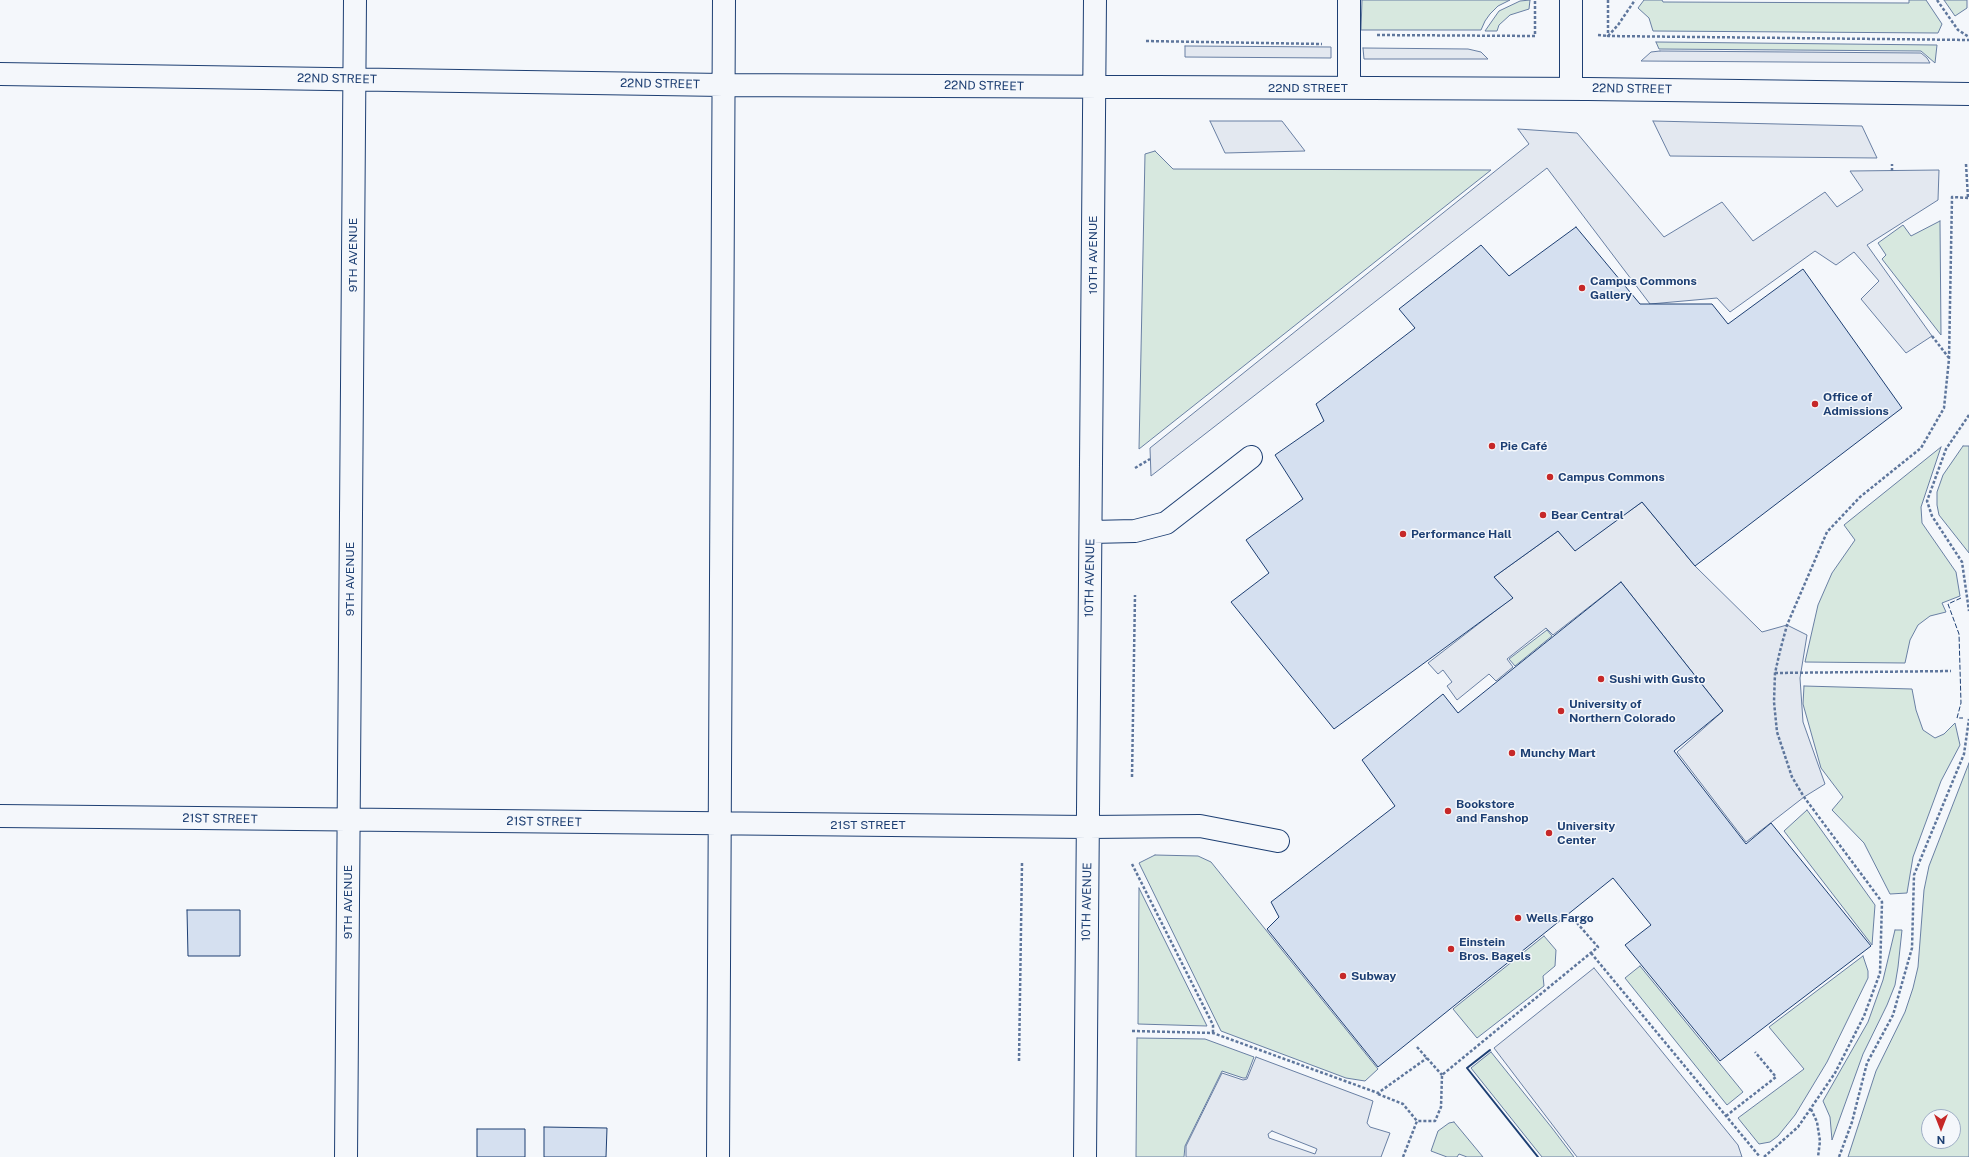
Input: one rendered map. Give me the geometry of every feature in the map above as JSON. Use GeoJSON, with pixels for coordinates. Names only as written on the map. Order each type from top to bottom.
{"type":"FeatureCollection","features":[{"type":"Feature","properties":{"kind":"street","name":"9TH AVENUE"},"geometry":{"type":"LineString","coordinates":[[346,1157],[355,0]]}},
{"type":"Feature","properties":{"kind":"street"},"geometry":{"type":"LineString","coordinates":[[718,1157],[721,824],[724,0]]}},
{"type":"Feature","properties":{"kind":"street","name":"10TH AVENUE"},"geometry":{"type":"LineString","coordinates":[[1085,1157],[1095,0]]}},
{"type":"Feature","properties":{"kind":"street"},"geometry":{"type":"LineString","coordinates":[[1348,88],[1339,39],[1349,0]]}},
{"type":"Feature","properties":{"kind":"street"},"geometry":{"type":"LineString","coordinates":[[1571,0],[1571,89]]}},
{"type":"Feature","properties":{"kind":"street","name":"22ND STREET"},"geometry":{"type":"LineString","coordinates":[[0,74],[723,85],[1095,88],[1571,89],[1969,94]]}},
{"type":"Feature","properties":{"kind":"street"},"geometry":{"type":"LineString","coordinates":[[1091,532],[1135,531],[1166,523],[1250,457]]}},
{"type":"Feature","properties":{"kind":"street","name":"21ST STREET"},"geometry":{"type":"LineString","coordinates":[[0,816],[721,824],[1088,827],[1200,826],[1278,841]]}},
{"type":"Feature","properties":{"kind":"path"},"geometry":{"type":"LineString","coordinates":[[1146,42],[1535,36],[1535,0]]}},
{"type":"Feature","properties":{"kind":"path"},"geometry":{"type":"LineString","coordinates":[[1608,0],[1608,36]]}},
{"type":"Feature","properties":{"kind":"path"},"geometry":{"type":"LineString","coordinates":[[1608,36],[1618,25],[1635,0]]}},
{"type":"Feature","properties":{"kind":"path"},"geometry":{"type":"LineString","coordinates":[[1937,0],[1958,30],[1969,39]]}},
{"type":"Feature","properties":{"kind":"path"},"geometry":{"type":"LineString","coordinates":[[1598,35],[1969,39]]}},
{"type":"Feature","properties":{"kind":"path"},"geometry":{"type":"LineString","coordinates":[[1892,164],[1892,171]]}},
{"type":"Feature","properties":{"kind":"path"},"geometry":{"type":"LineString","coordinates":[[1764,1157],[1798,1127],[1835,1073],[1864,1016],[1880,973],[1882,902],[1804,797],[1792,777],[1777,732],[1774,702],[1775,673],[1787,625],[1828,532],[1860,497],[1921,448],[1944,408],[1949,358],[1952,197],[1968,198],[1966,164]]}},
{"type":"Feature","properties":{"kind":"path"},"geometry":{"type":"LineString","coordinates":[[1932,336],[1949,358]]}},
{"type":"Feature","properties":{"kind":"path"},"geometry":{"type":"LineString","coordinates":[[1969,415],[1946,449],[1927,501],[1932,516],[1962,562],[1969,611]]}},
{"type":"Feature","properties":{"kind":"path"},"geometry":{"type":"LineString","coordinates":[[1135,468],[1150,459]]}},
{"type":"Feature","properties":{"kind":"path"},"geometry":{"type":"LineString","coordinates":[[1132,777],[1135,594]]}},
{"type":"Feature","properties":{"kind":"path"},"geometry":{"type":"LineString","coordinates":[[1775,673],[1951,671]]}},
{"type":"Feature","properties":{"kind":"path"},"geometry":{"type":"LineString","coordinates":[[1839,1157],[1852,1122],[1867,1063],[1893,1015],[1912,948],[1914,874],[1964,754],[1969,719]]}},
{"type":"Feature","properties":{"kind":"path"},"geometry":{"type":"LineString","coordinates":[[1019,1061],[1022,863]]}},
{"type":"Feature","properties":{"kind":"path"},"geometry":{"type":"LineString","coordinates":[[1132,864],[1213,1025],[1213,1033]]}},
{"type":"Feature","properties":{"kind":"path"},"geometry":{"type":"LineString","coordinates":[[1442,1075],[1598,948],[1577,923]]}},
{"type":"Feature","properties":{"kind":"path"},"geometry":{"type":"LineString","coordinates":[[1591,953],[1760,1157]]}},
{"type":"Feature","properties":{"kind":"path"},"geometry":{"type":"LineString","coordinates":[[1132,1031],[1213,1033],[1378,1093],[1403,1104],[1417,1121]]}},
{"type":"Feature","properties":{"kind":"path"},"geometry":{"type":"LineString","coordinates":[[1417,1047],[1442,1075],[1441,1107],[1436,1121],[1417,1121]]}},
{"type":"Feature","properties":{"kind":"path"},"geometry":{"type":"LineString","coordinates":[[1726,1116],[1776,1077],[1755,1052]]}},
{"type":"Feature","properties":{"kind":"path"},"geometry":{"type":"LineString","coordinates":[[1378,1093],[1427,1058]]}},
{"type":"Feature","properties":{"kind":"path"},"geometry":{"type":"LineString","coordinates":[[1811,1108],[1817,1122],[1820,1141],[1818,1157]]}},
{"type":"Feature","properties":{"kind":"path"},"geometry":{"type":"LineString","coordinates":[[1403,1157],[1417,1121]]}},
{"type":"Feature","properties":{"kind":"shaded area"},"geometry":{"type":"Polygon","coordinates":[[[1362,0],[1510,0],[1498,6],[1490,14],[1481,30],[1361,30],[1362,0]]]}},
{"type":"Feature","properties":{"kind":"shaded area"},"geometry":{"type":"Polygon","coordinates":[[[1530,0],[1529,9],[1510,15],[1499,25],[1497,31],[1485,31],[1499,11],[1520,1],[1530,0]]]}},
{"type":"Feature","properties":{"kind":"shaded area"},"geometry":{"type":"Polygon","coordinates":[[[1644,0],[1662,0],[1663,2],[1909,3],[1909,0],[1926,0],[1942,24],[1938,33],[1653,31],[1649,18],[1638,8],[1644,0]]]}},
{"type":"Feature","properties":{"kind":"shaded area"},"geometry":{"type":"Polygon","coordinates":[[[1944,0],[1967,0],[1967,8],[1955,16],[1944,0]]]}},
{"type":"Feature","properties":{"kind":"shaded area"},"geometry":{"type":"Polygon","coordinates":[[[1656,42],[1937,45],[1935,63],[1921,51],[1659,49],[1656,42]]]}},
{"type":"Feature","properties":{"kind":"shaded area"},"geometry":{"type":"Polygon","coordinates":[[[1185,46],[1331,47],[1331,58],[1185,57],[1185,46]]]}},
{"type":"Feature","properties":{"kind":"shaded area"},"geometry":{"type":"Polygon","coordinates":[[[1363,48],[1468,49],[1481,52],[1488,59],[1364,59],[1363,48]]]}},
{"type":"Feature","properties":{"kind":"shaded area"},"geometry":{"type":"Polygon","coordinates":[[[1651,52],[1921,53],[1930,63],[1641,61],[1651,52]]]}},
{"type":"Feature","properties":{"kind":"shaded area"},"geometry":{"type":"Polygon","coordinates":[[[1210,121],[1282,121],[1305,151],[1225,153],[1210,121]]]}},
{"type":"Feature","properties":{"kind":"shaded area"},"geometry":{"type":"Polygon","coordinates":[[[1653,121],[1862,126],[1877,158],[1670,156],[1653,121]]]}},
{"type":"Feature","properties":{"kind":"shaded area"},"geometry":{"type":"Polygon","coordinates":[[[1518,129],[1577,133],[1664,237],[1722,202],[1753,241],[1825,192],[1837,207],[1863,190],[1850,171],[1939,170],[1938,200],[1867,245],[1932,336],[1906,353],[1861,299],[1879,281],[1854,252],[1836,265],[1815,251],[1730,312],[1717,298],[1650,304],[1547,168],[1151,476],[1150,448],[1529,144],[1518,129]]]}},
{"type":"Feature","properties":{"kind":"shaded area"},"geometry":{"type":"Polygon","coordinates":[[[1155,151],[1173,169],[1491,170],[1139,449],[1145,154],[1155,151]]]}},
{"type":"Feature","properties":{"kind":"shaded area"},"geometry":{"type":"Polygon","coordinates":[[[1940,221],[1941,335],[1882,259],[1886,255],[1878,243],[1903,225],[1911,236],[1940,221]]]}},
{"type":"Feature","properties":{"kind":"shaded area"},"geometry":{"type":"Polygon","coordinates":[[[1963,446],[1969,446],[1969,553],[1939,515],[1937,505],[1937,492],[1943,475],[1963,446]]]}},
{"type":"Feature","properties":{"kind":"shaded area"},"geometry":{"type":"Polygon","coordinates":[[[1941,447],[1921,507],[1922,523],[1956,572],[1960,596],[1942,603],[1946,612],[1930,616],[1918,625],[1910,640],[1905,663],[1805,662],[1818,605],[1832,573],[1855,540],[1844,525],[1941,447]]]}},
{"type":"Feature","properties":{"kind":"shaded area"},"geometry":{"type":"Polygon","coordinates":[[[1642,502],[1695,566],[1762,632],[1787,625],[1807,635],[1800,678],[1803,722],[1825,784],[1804,797],[1746,842],[1677,752],[1723,711],[1621,582],[1553,635],[1546,628],[1507,659],[1513,667],[1496,681],[1489,674],[1457,700],[1447,686],[1452,682],[1443,670],[1438,674],[1428,663],[1512,598],[1494,577],[1558,531],[1575,550],[1642,502]]]}},
{"type":"Feature","properties":{"kind":"shaded area"},"geometry":{"type":"Polygon","coordinates":[[[1547,630],[1552,636],[1515,666],[1509,659],[1547,630]]]}},
{"type":"Feature","properties":{"kind":"shaded area"},"geometry":{"type":"Polygon","coordinates":[[[1804,686],[1912,689],[1916,710],[1923,730],[1935,738],[1944,734],[1955,723],[1960,745],[1941,781],[1913,857],[1907,893],[1890,894],[1864,843],[1832,810],[1843,797],[1821,768],[1803,704],[1804,686]]]}},
{"type":"Feature","properties":{"kind":"shaded area"},"geometry":{"type":"Polygon","coordinates":[[[1969,763],[1969,1157],[1848,1157],[1876,1071],[1905,1012],[1913,988],[1918,967],[1924,890],[1929,866],[1969,763]]]}},
{"type":"Feature","properties":{"kind":"shaded area"},"geometry":{"type":"Polygon","coordinates":[[[1807,810],[1875,905],[1872,945],[1784,831],[1807,810]]]}},
{"type":"Feature","properties":{"kind":"shaded area"},"geometry":{"type":"Polygon","coordinates":[[[1155,855],[1198,856],[1211,862],[1378,1069],[1365,1081],[1346,1078],[1221,1031],[1139,863],[1155,855]]]}},
{"type":"Feature","properties":{"kind":"shaded area"},"geometry":{"type":"Polygon","coordinates":[[[1139,888],[1207,1026],[1138,1024],[1139,888]]]}},
{"type":"Feature","properties":{"kind":"shaded area"},"geometry":{"type":"Polygon","coordinates":[[[1895,930],[1902,930],[1895,985],[1863,1054],[1832,1140],[1830,1117],[1823,1101],[1868,1022],[1883,980],[1895,930]]]}},
{"type":"Feature","properties":{"kind":"shaded area"},"geometry":{"type":"Polygon","coordinates":[[[1544,936],[1556,950],[1555,966],[1543,976],[1544,986],[1477,1038],[1453,1009],[1544,936]]]}},
{"type":"Feature","properties":{"kind":"shaded area"},"geometry":{"type":"Polygon","coordinates":[[[1863,956],[1868,971],[1868,978],[1827,1062],[1795,1115],[1778,1136],[1770,1142],[1759,1144],[1738,1118],[1804,1069],[1769,1027],[1863,956]]]}},
{"type":"Feature","properties":{"kind":"shaded area"},"geometry":{"type":"Polygon","coordinates":[[[1640,966],[1743,1092],[1727,1105],[1625,978],[1640,966]]]}},
{"type":"Feature","properties":{"kind":"shaded area"},"geometry":{"type":"Polygon","coordinates":[[[1594,968],[1738,1145],[1742,1157],[1577,1157],[1494,1048],[1594,968]]]}},
{"type":"Feature","properties":{"kind":"shaded area"},"geometry":{"type":"Polygon","coordinates":[[[1137,1038],[1205,1039],[1254,1057],[1246,1078],[1222,1071],[1185,1146],[1184,1157],[1136,1157],[1137,1038]]]}},
{"type":"Feature","properties":{"kind":"shaded area"},"geometry":{"type":"Polygon","coordinates":[[[1491,1052],[1574,1157],[1542,1157],[1471,1068],[1491,1052]]]}},
{"type":"Feature","properties":{"kind":"shaded area"},"geometry":{"type":"Polygon","coordinates":[[[1256,1057],[1373,1101],[1367,1123],[1370,1127],[1390,1133],[1381,1157],[1186,1157],[1186,1146],[1222,1073],[1243,1080],[1247,1079],[1256,1057]],[[1272,1131],[1268,1134],[1269,1138],[1315,1154],[1317,1149],[1272,1131]]]}},
{"type":"Feature","properties":{"kind":"shaded area"},"geometry":{"type":"Polygon","coordinates":[[[1454,1122],[1483,1157],[1467,1157],[1459,1154],[1457,1157],[1447,1157],[1431,1151],[1438,1131],[1449,1123],[1454,1122]]]}},
{"type":"Feature","properties":{"kind":"building","name":"Campus Commons"},"geometry":{"type":"Polygon","coordinates":[[[1576,227],[1640,304],[1712,304],[1728,324],[1803,269],[1902,408],[1695,566],[1642,502],[1575,551],[1558,531],[1494,577],[1513,598],[1334,729],[1231,602],[1269,573],[1246,540],[1303,499],[1275,455],[1324,421],[1316,404],[1415,328],[1399,309],[1481,245],[1509,276],[1576,227]]]}},
{"type":"Feature","properties":{"kind":"building","name":"University Center"},"geometry":{"type":"Polygon","coordinates":[[[1621,582],[1723,711],[1674,751],[1746,844],[1771,823],[1871,946],[1720,1061],[1625,945],[1651,925],[1613,878],[1378,1067],[1267,929],[1279,917],[1271,902],[1395,806],[1362,760],[1443,694],[1458,713],[1621,582]]]}},
{"type":"Feature","properties":{"kind":"building"},"geometry":{"type":"Polygon","coordinates":[[[187,910],[240,910],[240,956],[188,956],[187,910]]]}},
{"type":"Feature","properties":{"kind":"building"},"geometry":{"type":"Polygon","coordinates":[[[544,1127],[607,1128],[606,1157],[544,1157],[544,1127]]]}},
{"type":"Feature","properties":{"kind":"building"},"geometry":{"type":"Polygon","coordinates":[[[477,1129],[525,1129],[525,1157],[477,1157],[477,1129]]]}},
{"type":"Feature","properties":{"kind":"fence"},"geometry":{"type":"LineString","coordinates":[[1961,598],[1948,604],[1959,634],[1961,703],[1957,718],[1963,718]]}},
{"type":"Feature","properties":{"kind":"wall"},"geometry":{"type":"LineString","coordinates":[[1490,1050],[1467,1068],[1538,1157]]}},
{"type":"Feature","properties":{"kind":"place","name":"Campus Commons Gallery"},"geometry":{"type":"Point","coordinates":[1582,288]}},
{"type":"Feature","properties":{"kind":"place","name":"Office of Admissions"},"geometry":{"type":"Point","coordinates":[1815,404]}},
{"type":"Feature","properties":{"kind":"place","name":"Pie Café"},"geometry":{"type":"Point","coordinates":[1492,446]}},
{"type":"Feature","properties":{"kind":"place","name":"Campus Commons"},"geometry":{"type":"Point","coordinates":[1550,477]}},
{"type":"Feature","properties":{"kind":"place","name":"Bear Central"},"geometry":{"type":"Point","coordinates":[1543,515]}},
{"type":"Feature","properties":{"kind":"place","name":"Performance Hall"},"geometry":{"type":"Point","coordinates":[1403,534]}},
{"type":"Feature","properties":{"kind":"place","name":"Sushi with Gusto"},"geometry":{"type":"Point","coordinates":[1601,679]}},
{"type":"Feature","properties":{"kind":"place","name":"University of Northern Colorado"},"geometry":{"type":"Point","coordinates":[1561,711]}},
{"type":"Feature","properties":{"kind":"place","name":"Munchy Mart"},"geometry":{"type":"Point","coordinates":[1512,753]}},
{"type":"Feature","properties":{"kind":"place","name":"Bookstore and Fanshop"},"geometry":{"type":"Point","coordinates":[1448,811]}},
{"type":"Feature","properties":{"kind":"place","name":"University Center"},"geometry":{"type":"Point","coordinates":[1549,833]}},
{"type":"Feature","properties":{"kind":"place","name":"Wells Fargo"},"geometry":{"type":"Point","coordinates":[1518,918]}},
{"type":"Feature","properties":{"kind":"place","name":"Einstein Bros. Bagels"},"geometry":{"type":"Point","coordinates":[1451,949]}},
{"type":"Feature","properties":{"kind":"place","name":"Subway"},"geometry":{"type":"Point","coordinates":[1343,976]}}]}
